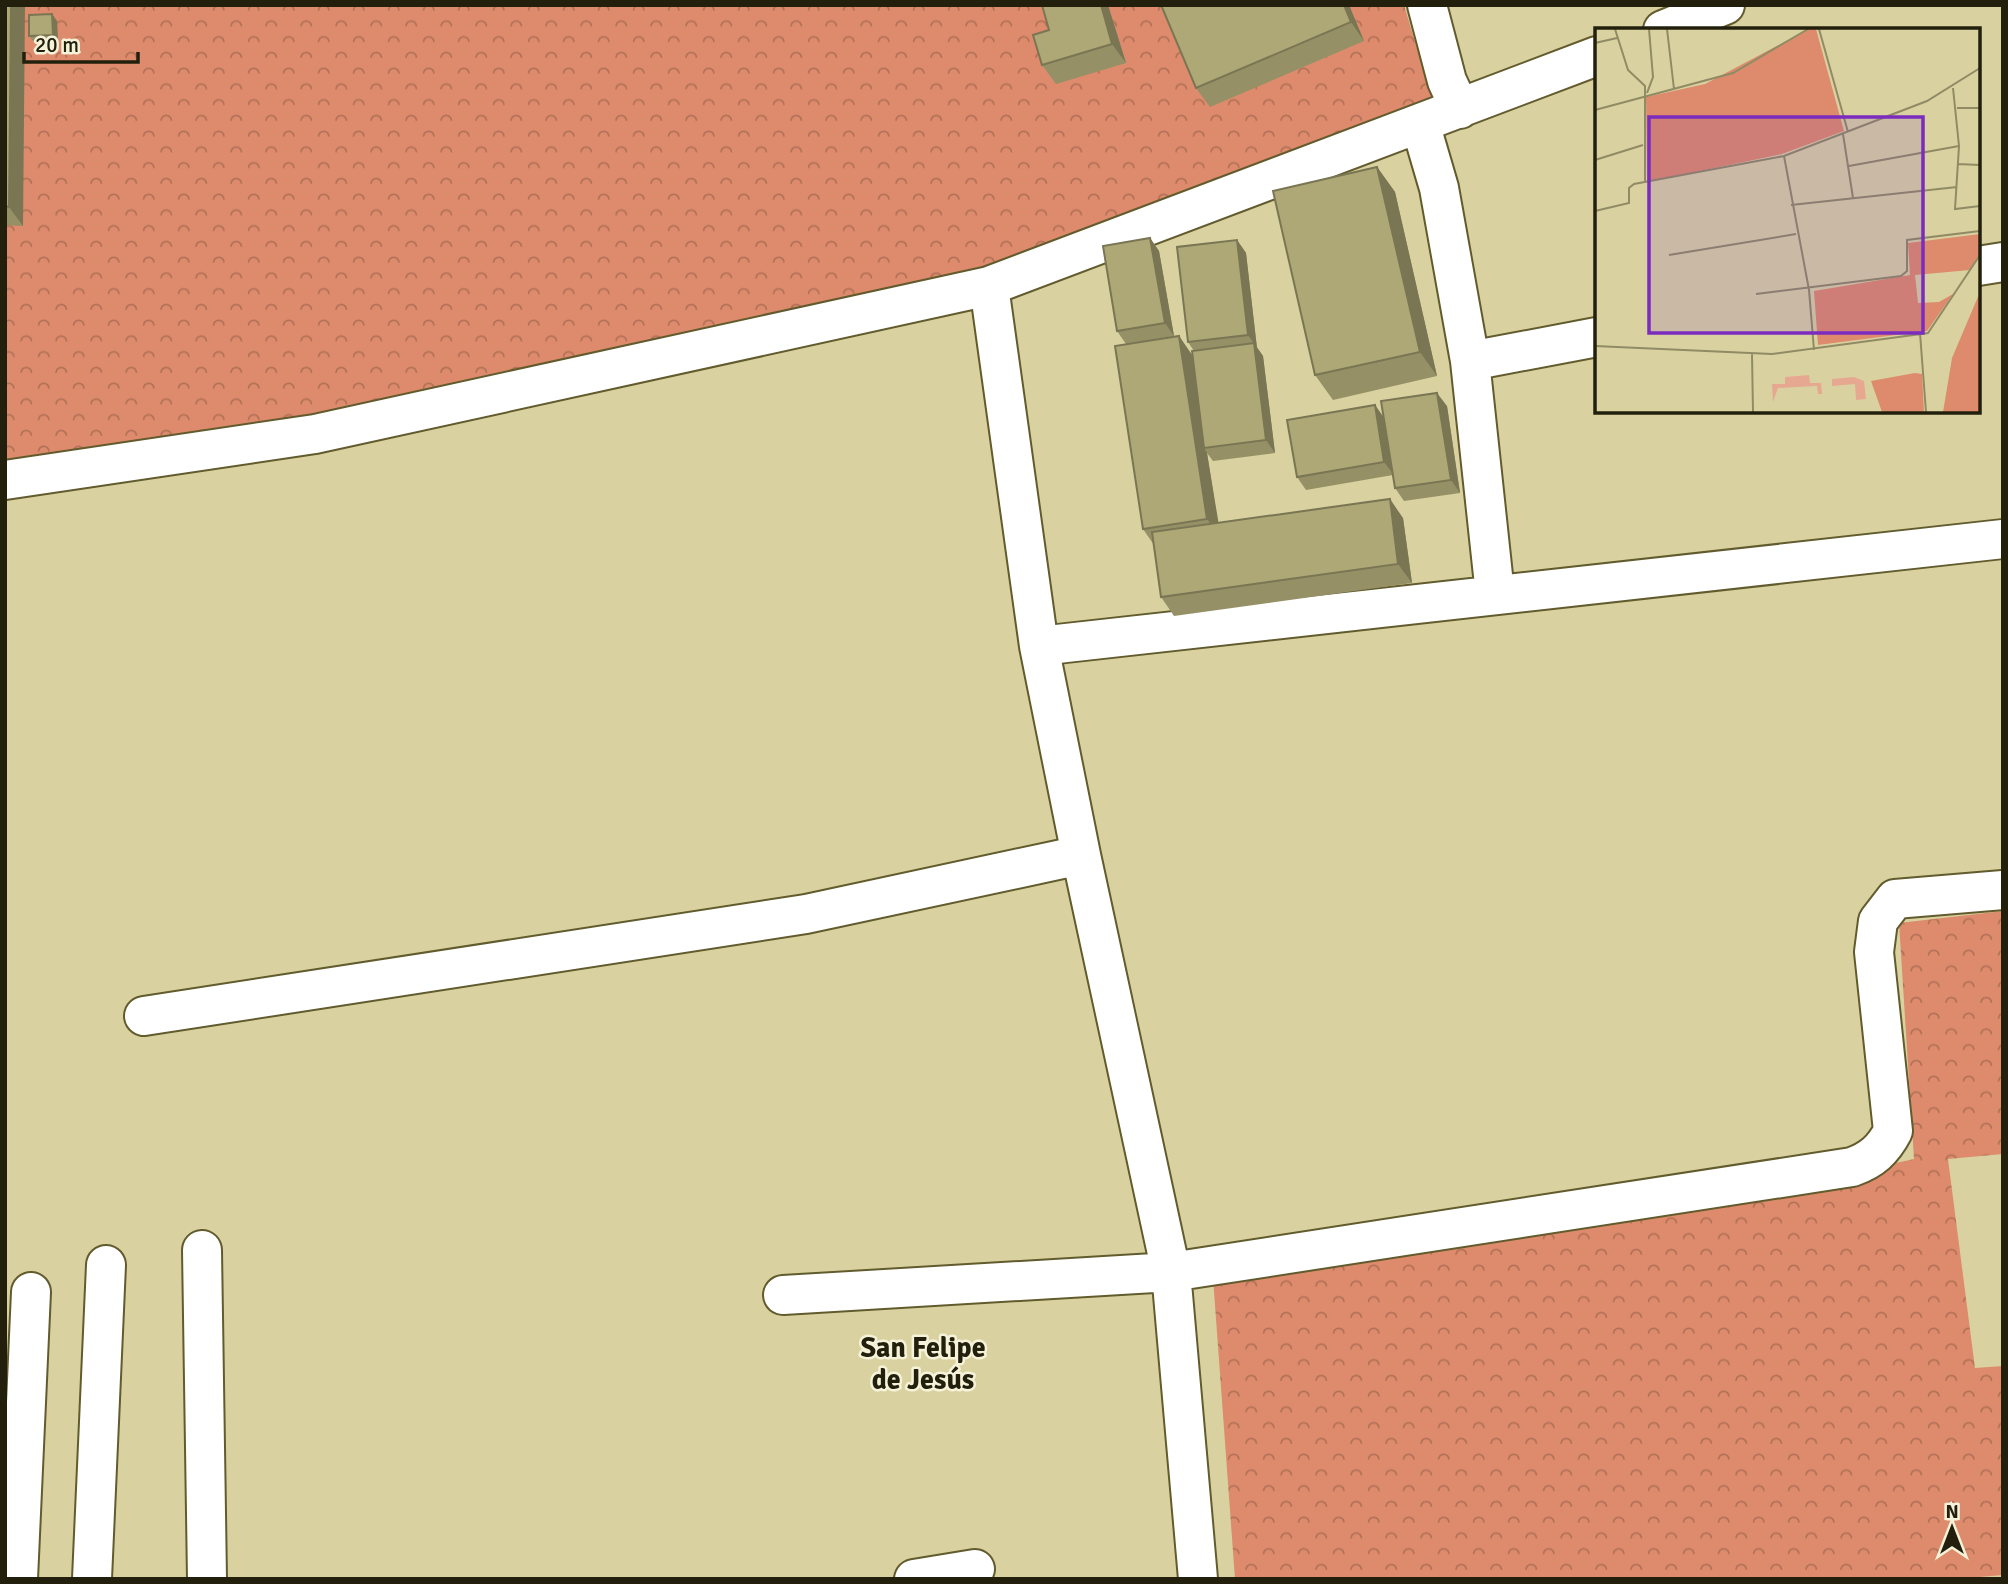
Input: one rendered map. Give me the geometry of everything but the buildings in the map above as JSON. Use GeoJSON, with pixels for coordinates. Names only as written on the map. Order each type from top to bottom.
{"type":"FeatureCollection","features":[{"type":"Feature","properties":{"kind":"street"},"geometry":{"type":"LineString","coordinates":[[1427,5],[1447,81],[1460,109]]}},
{"type":"Feature","properties":{"kind":"street"},"geometry":{"type":"LineString","coordinates":[[1668,28],[1726,5]]}},
{"type":"Feature","properties":{"kind":"street"},"geometry":{"type":"LineString","coordinates":[[5,480],[314,434],[989,286],[1595,57]]}},
{"type":"Feature","properties":{"kind":"street"},"geometry":{"type":"LineString","coordinates":[[1420,123],[1439,187],[1470,361],[1495,594]]}},
{"type":"Feature","properties":{"kind":"street"},"geometry":{"type":"LineString","coordinates":[[1980,266],[2003,262]]}},
{"type":"Feature","properties":{"kind":"street"},"geometry":{"type":"LineString","coordinates":[[989,286],[1039,646],[1171,1272],[1198,1579]]}},
{"type":"Feature","properties":{"kind":"street"},"geometry":{"type":"LineString","coordinates":[[1470,361],[1595,337]]}},
{"type":"Feature","properties":{"kind":"street"},"geometry":{"type":"LineString","coordinates":[[1039,646],[2003,538]]}},
{"type":"Feature","properties":{"kind":"street"},"geometry":{"type":"LineString","coordinates":[[144,1016],[806,914],[1081,855]]}},
{"type":"Feature","properties":{"kind":"street"},"geometry":{"type":"LineString","coordinates":[[783,1296],[1171,1272],[1852,1167],[1864,1163],[1880,1151],[1893,1131],[1874,952],[1878,921],[1895,899],[2003,890]]}},
{"type":"Feature","properties":{"kind":"street"},"geometry":{"type":"LineString","coordinates":[[202,1250],[207,1579]]}},
{"type":"Feature","properties":{"kind":"street"},"geometry":{"type":"LineString","coordinates":[[92,1579],[106,1265]]}},
{"type":"Feature","properties":{"kind":"street"},"geometry":{"type":"LineString","coordinates":[[18,1579],[31,1292]]}},
{"type":"Feature","properties":{"kind":"street"},"geometry":{"type":"LineString","coordinates":[[914,1579],[975,1569]]}},
{"type":"Feature","properties":{"kind":"green space"},"geometry":{"type":"Polygon","coordinates":[[[5,5],[1404,5],[1433,102],[976,271],[573,369],[5,475],[5,5]]]}},
{"type":"Feature","properties":{"kind":"green space"},"geometry":{"type":"Polygon","coordinates":[[[2003,911],[2003,1154],[1948,1159],[1975,1368],[2003,1366],[2003,1575],[1956,1579],[1235,1579],[1213,1278],[1672,1212],[1914,1159],[1899,923],[2003,911]]]}},
{"type":"Feature","properties":{"kind":"district","name":"San Felipe de Jesús"},"geometry":{"type":"Point","coordinates":[923,1364]}}]}
